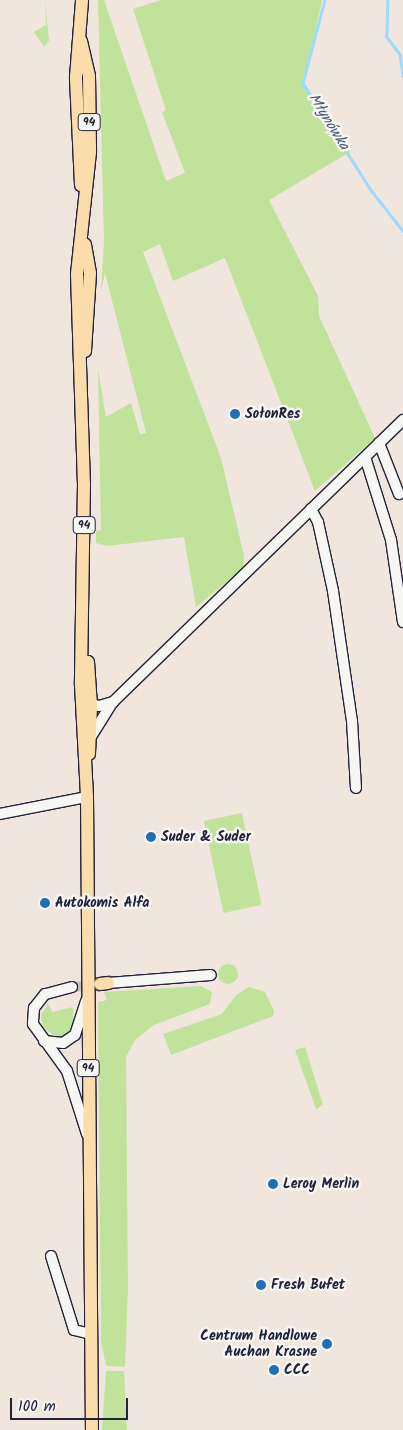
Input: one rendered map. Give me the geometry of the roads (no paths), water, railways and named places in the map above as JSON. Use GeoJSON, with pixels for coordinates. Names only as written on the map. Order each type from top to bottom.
{"type":"FeatureCollection","features":[{"type":"Feature","properties":{"kind":"main road","name":"94"},"geometry":{"type":"LineString","coordinates":[[82,0],[81,41],[76,77],[76,133],[83,205],[83,227],[90,282],[82,377],[84,636],[81,727],[87,797],[87,995],[92,1430]]}},
{"type":"Feature","properties":{"kind":"main road","name":"94"},"geometry":{"type":"LineString","coordinates":[[84,636],[92,736],[86,772]]}},
{"type":"Feature","properties":{"kind":"street"},"geometry":{"type":"LineString","coordinates":[[92,736],[113,702],[311,509],[366,460],[403,420]]}},
{"type":"Feature","properties":{"kind":"street"},"geometry":{"type":"LineString","coordinates":[[379,444],[399,494]]}},
{"type":"Feature","properties":{"kind":"street"},"geometry":{"type":"LineString","coordinates":[[366,460],[391,540],[403,622]]}},
{"type":"Feature","properties":{"kind":"street"},"geometry":{"type":"LineString","coordinates":[[311,509],[318,522],[333,591],[352,721],[356,788]]}},
{"type":"Feature","properties":{"kind":"street"},"geometry":{"type":"LineString","coordinates":[[81,694],[91,706]]}},
{"type":"Feature","properties":{"kind":"street"},"geometry":{"type":"LineString","coordinates":[[91,706],[113,702]]}},
{"type":"Feature","properties":{"kind":"street"},"geometry":{"type":"LineString","coordinates":[[81,727],[91,706]]}},
{"type":"Feature","properties":{"kind":"street"},"geometry":{"type":"LineString","coordinates":[[0,814],[87,797]]}},
{"type":"Feature","properties":{"kind":"street"},"geometry":{"type":"LineString","coordinates":[[104,984],[211,975]]}},
{"type":"Feature","properties":{"kind":"street"},"geometry":{"type":"LineString","coordinates":[[72,987],[49,991],[34,1008],[34,1029],[67,1071],[90,1142]]}},
{"type":"Feature","properties":{"kind":"street"},"geometry":{"type":"LineString","coordinates":[[44,1041],[63,1043],[76,1035],[87,995]]}},
{"type":"Feature","properties":{"kind":"street"},"geometry":{"type":"LineString","coordinates":[[51,1256],[74,1330],[91,1334]]}},
{"type":"Feature","properties":{"kind":"waterway","name":"Młynówka"},"geometry":{"type":"LineString","coordinates":[[325,0],[303,83],[371,190],[403,231]]}},
{"type":"Feature","properties":{"kind":"waterway"},"geometry":{"type":"LineString","coordinates":[[388,0],[387,37],[400,54],[403,76]]}},
{"type":"Feature","properties":{"kind":"tunnel"},"geometry":{"type":"LineString","coordinates":[[72,987],[96,985]]}},
{"type":"Feature","properties":{"kind":"place","name":"SołonRes"},"geometry":{"type":"Point","coordinates":[235,414]}},
{"type":"Feature","properties":{"kind":"place","name":"Suder & Suder"},"geometry":{"type":"Point","coordinates":[151,837]}},
{"type":"Feature","properties":{"kind":"place","name":"Autokomis Alfa"},"geometry":{"type":"Point","coordinates":[45,903]}},
{"type":"Feature","properties":{"kind":"place","name":"Leroy Merlin"},"geometry":{"type":"Point","coordinates":[273,1184]}},
{"type":"Feature","properties":{"kind":"place","name":"Fresh Bufet"},"geometry":{"type":"Point","coordinates":[261,1285]}},
{"type":"Feature","properties":{"kind":"place","name":"Centrum Handlowe Auchan Krasne"},"geometry":{"type":"Point","coordinates":[327,1344]}},
{"type":"Feature","properties":{"kind":"place","name":"CCC"},"geometry":{"type":"Point","coordinates":[274,1370]}}]}
